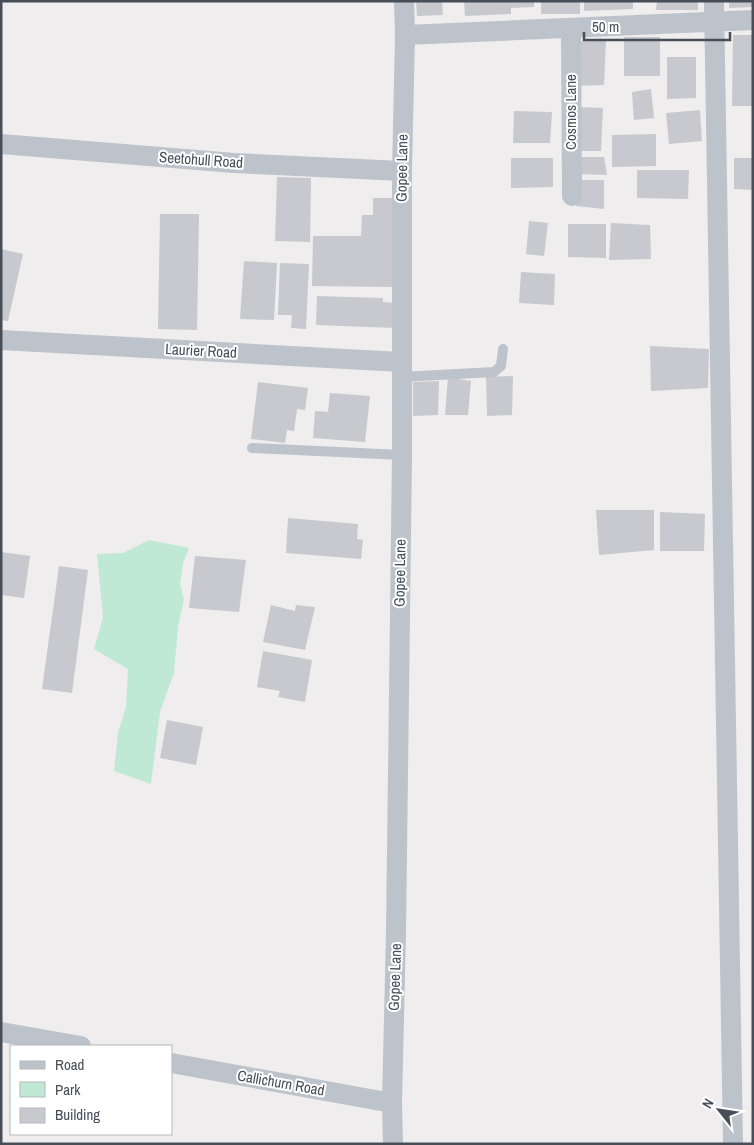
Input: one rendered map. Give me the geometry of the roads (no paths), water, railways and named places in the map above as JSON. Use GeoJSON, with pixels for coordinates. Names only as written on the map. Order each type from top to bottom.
{"type":"FeatureCollection","features":[{"type":"Feature","properties":{"kind":"street","name":"Gopee Lane"},"geometry":{"type":"LineString","coordinates":[[393,1144],[392,1103],[402,455],[404,1]]}},
{"type":"Feature","properties":{"kind":"street"},"geometry":{"type":"LineString","coordinates":[[714,1],[733,1144]]}},
{"type":"Feature","properties":{"kind":"street"},"geometry":{"type":"LineString","coordinates":[[405,35],[753,20]]}},
{"type":"Feature","properties":{"kind":"street","name":"Cosmos Lane"},"geometry":{"type":"LineString","coordinates":[[571,28],[572,196]]}},
{"type":"Feature","properties":{"kind":"street","name":"Seetohull Road"},"geometry":{"type":"LineString","coordinates":[[1,144],[234,162],[402,171]]}},
{"type":"Feature","properties":{"kind":"street","name":"Laurier Road"},"geometry":{"type":"LineString","coordinates":[[1,340],[401,369]]}},
{"type":"Feature","properties":{"kind":"street"},"geometry":{"type":"LineString","coordinates":[[1,1032],[76,1045]]}},
{"type":"Feature","properties":{"kind":"street","name":"Callichurn Road"},"geometry":{"type":"LineString","coordinates":[[172,1063],[392,1103]]}},
{"type":"Feature","properties":{"kind":"lane"},"geometry":{"type":"LineString","coordinates":[[401,369],[494,372],[501,366],[503,349]]}},
{"type":"Feature","properties":{"kind":"lane"},"geometry":{"type":"LineString","coordinates":[[252,448],[402,455]]}}]}
